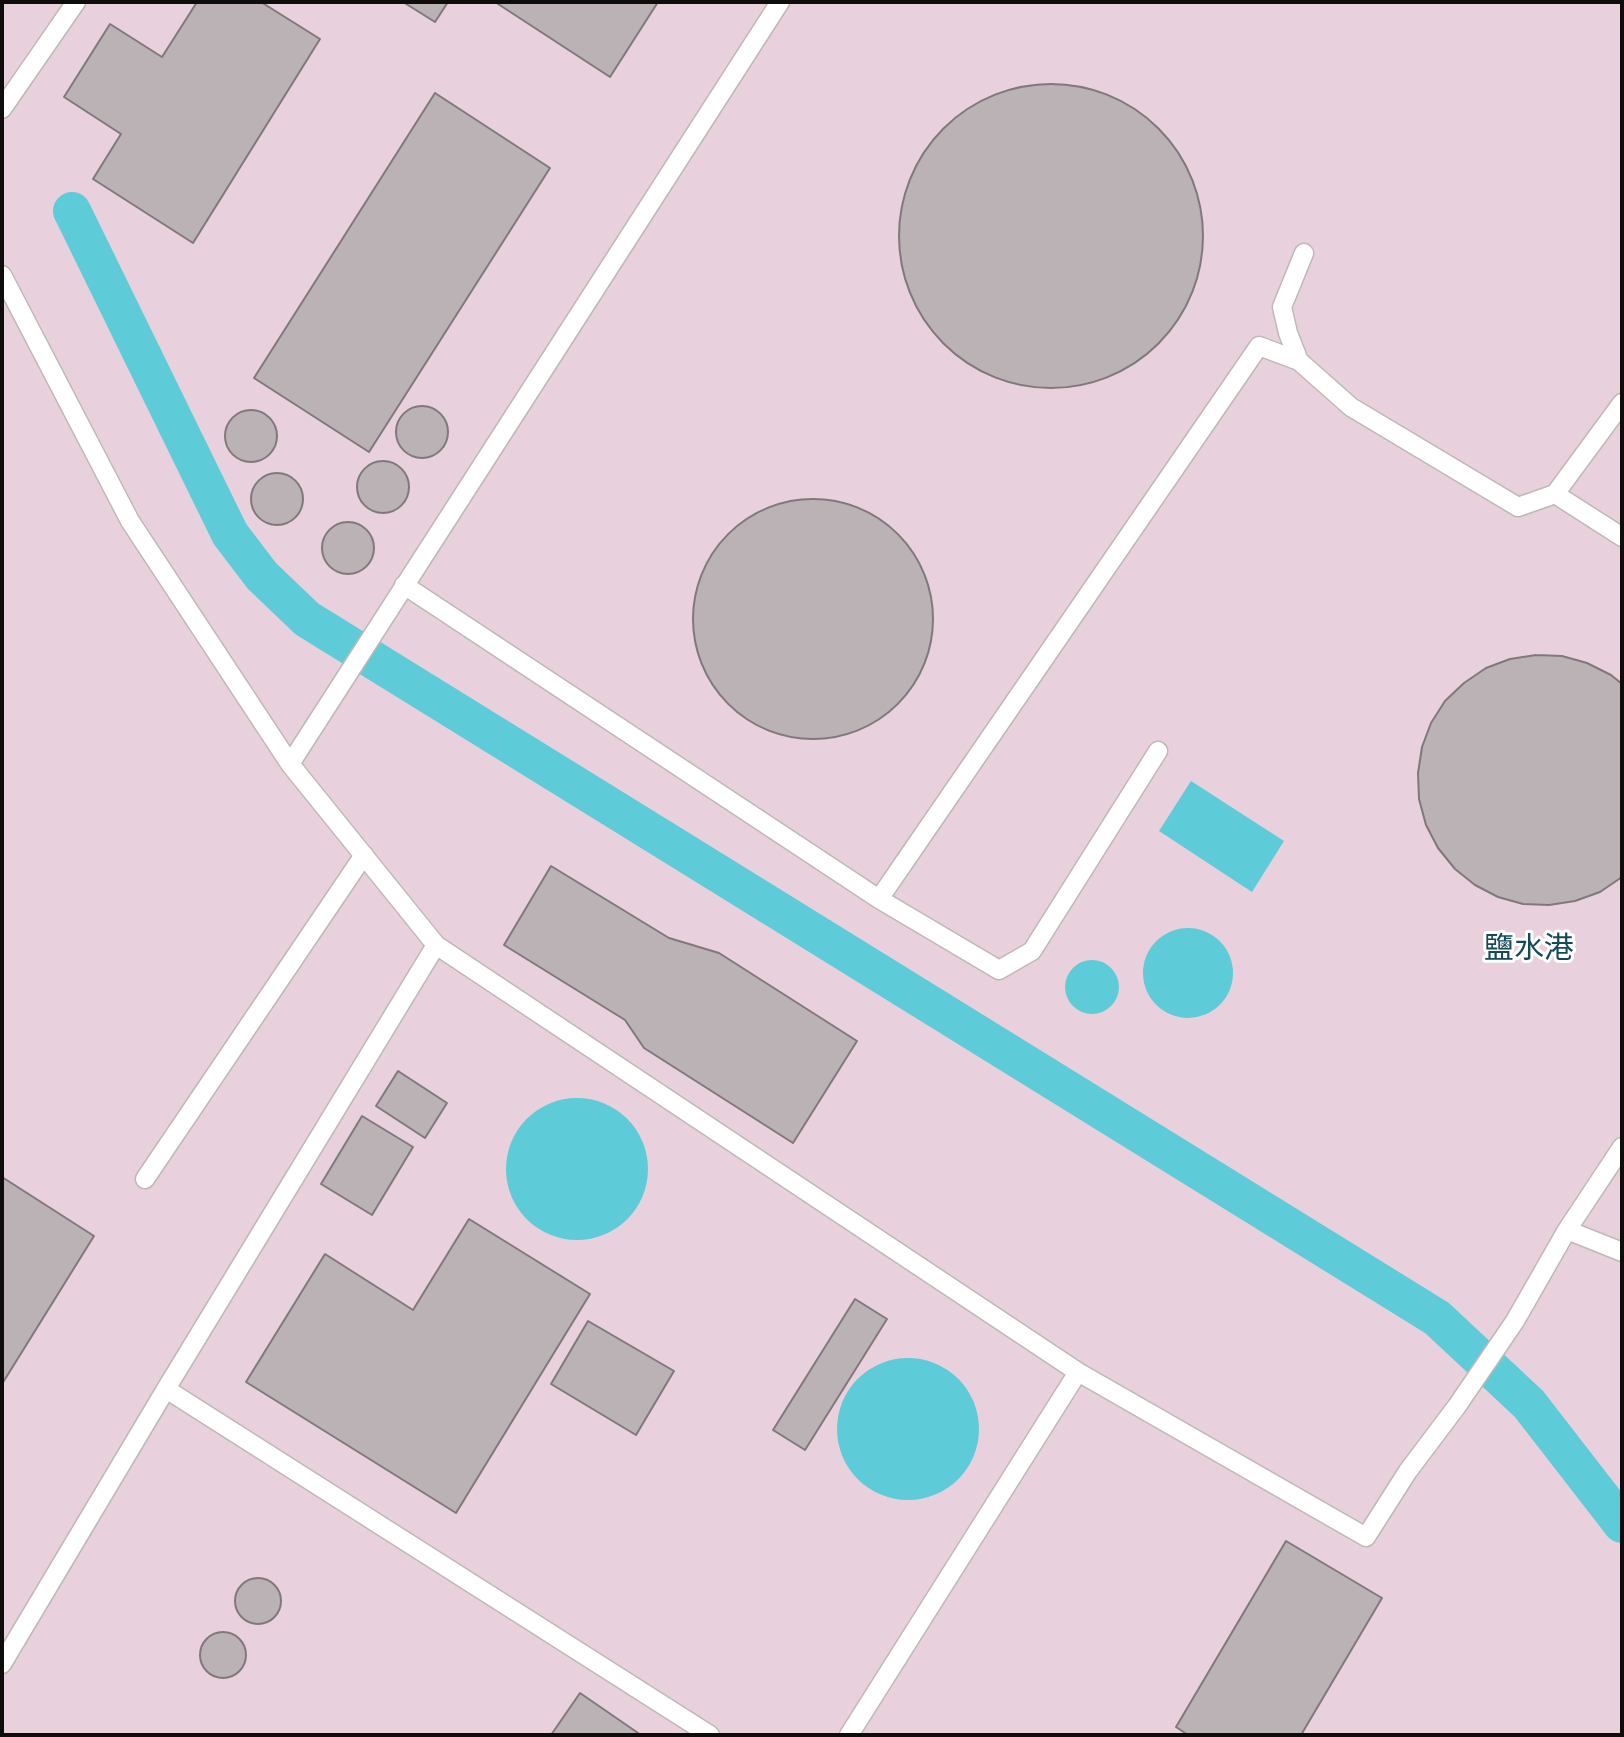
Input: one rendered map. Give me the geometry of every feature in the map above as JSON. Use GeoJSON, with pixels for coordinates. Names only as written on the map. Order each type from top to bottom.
{"type":"FeatureCollection","features":[{"type":"Feature","properties":{"kind":"lane"},"geometry":{"type":"LineString","coordinates":[[2,109],[76,2]]}},
{"type":"Feature","properties":{"kind":"lane"},"geometry":{"type":"LineString","coordinates":[[290,764],[780,2]]}},
{"type":"Feature","properties":{"kind":"lane"},"geometry":{"type":"LineString","coordinates":[[1299,361],[1282,307],[1304,253]]}},
{"type":"Feature","properties":{"kind":"lane"},"geometry":{"type":"LineString","coordinates":[[2,275],[130,521],[290,764],[436,945],[1078,1372],[1366,1537],[1408,1471],[1515,1321],[1567,1230],[1622,1147]]}},
{"type":"Feature","properties":{"kind":"lane"},"geometry":{"type":"LineString","coordinates":[[879,899],[1259,346],[1299,361],[1351,407],[1518,507],[1555,494],[1622,403]]}},
{"type":"Feature","properties":{"kind":"lane"},"geometry":{"type":"LineString","coordinates":[[1555,494],[1622,537]]}},
{"type":"Feature","properties":{"kind":"lane"},"geometry":{"type":"LineString","coordinates":[[404,585],[879,899],[999,970],[1032,951],[1158,751]]}},
{"type":"Feature","properties":{"kind":"lane"},"geometry":{"type":"LineString","coordinates":[[145,1179],[364,855]]}},
{"type":"Feature","properties":{"kind":"lane"},"geometry":{"type":"LineString","coordinates":[[2,1664],[436,945]]}},
{"type":"Feature","properties":{"kind":"lane"},"geometry":{"type":"LineString","coordinates":[[1567,1230],[1622,1252]]}},
{"type":"Feature","properties":{"kind":"lane"},"geometry":{"type":"LineString","coordinates":[[849,1735],[1078,1372]]}},
{"type":"Feature","properties":{"kind":"lane"},"geometry":{"type":"LineString","coordinates":[[166,1389],[710,1735]]}},
{"type":"Feature","properties":{"kind":"shaded area"},"geometry":{"type":"Polygon","coordinates":[[[2,2],[1622,2],[1622,1735],[2,1735],[2,2]]]}},
{"type":"Feature","properties":{"kind":"water"},"geometry":{"type":"Polygon","coordinates":[[[1191,781],[1284,841],[1252,892],[1159,831],[1191,781]]]}},
{"type":"Feature","properties":{"kind":"water"},"geometry":{"type":"Polygon","coordinates":[[[1188,928],[1205,931],[1220,941],[1230,956],[1233,973],[1230,990],[1220,1005],[1205,1015],[1188,1018],[1171,1015],[1156,1005],[1146,990],[1143,973],[1146,956],[1156,941],[1171,931],[1188,928]]]}},
{"type":"Feature","properties":{"kind":"water"},"geometry":{"type":"Polygon","coordinates":[[[1092,960],[1111,968],[1119,987],[1111,1006],[1092,1014],[1073,1006],[1065,987],[1073,968],[1092,960]]]}},
{"type":"Feature","properties":{"kind":"water"},"geometry":{"type":"Polygon","coordinates":[[[577,1098],[604,1103],[627,1119],[643,1142],[648,1169],[643,1196],[627,1219],[604,1235],[577,1240],[550,1235],[527,1219],[511,1196],[506,1169],[511,1142],[527,1119],[550,1103],[577,1098]]]}},
{"type":"Feature","properties":{"kind":"water"},"geometry":{"type":"Polygon","coordinates":[[[908,1358],[935,1363],[958,1379],[974,1402],[979,1429],[974,1456],[958,1479],[935,1495],[908,1500],[881,1495],[858,1479],[842,1456],[837,1429],[842,1402],[858,1379],[881,1363],[908,1358]]]}},
{"type":"Feature","properties":{"kind":"building"},"geometry":{"type":"Polygon","coordinates":[[[197,2],[261,2],[320,39],[193,243],[93,179],[121,134],[64,97],[110,24],[162,57],[197,2]]]}},
{"type":"Feature","properties":{"kind":"building"},"geometry":{"type":"Polygon","coordinates":[[[403,2],[448,2],[435,22],[403,2]]]}},
{"type":"Feature","properties":{"kind":"building"},"geometry":{"type":"Polygon","coordinates":[[[495,2],[658,2],[610,77],[495,2]]]}},
{"type":"Feature","properties":{"kind":"building"},"geometry":{"type":"Polygon","coordinates":[[[1051,84],[1095,90],[1123,102],[1159,128],[1185,164],[1197,192],[1203,236],[1197,280],[1185,308],[1159,344],[1123,370],[1095,382],[1051,388],[1007,382],[979,370],[943,344],[917,308],[905,280],[899,236],[905,192],[917,164],[943,128],[979,102],[1007,90],[1051,84]]]}},
{"type":"Feature","properties":{"kind":"building"},"geometry":{"type":"Polygon","coordinates":[[[435,93],[550,168],[369,452],[254,378],[435,93]]]}},
{"type":"Feature","properties":{"kind":"building"},"geometry":{"type":"Polygon","coordinates":[[[422,406],[440,414],[448,432],[440,450],[422,458],[404,450],[396,432],[404,414],[422,406]]]}},
{"type":"Feature","properties":{"kind":"building"},"geometry":{"type":"Polygon","coordinates":[[[251,410],[269,418],[277,436],[269,454],[251,462],[233,454],[225,436],[233,418],[251,410]]]}},
{"type":"Feature","properties":{"kind":"building"},"geometry":{"type":"Polygon","coordinates":[[[383,461],[401,469],[409,487],[401,505],[383,513],[365,505],[357,487],[365,469],[383,461]]]}},
{"type":"Feature","properties":{"kind":"building"},"geometry":{"type":"Polygon","coordinates":[[[277,473],[295,481],[303,499],[295,517],[277,525],[259,517],[251,499],[259,481],[277,473]]]}},
{"type":"Feature","properties":{"kind":"building"},"geometry":{"type":"Polygon","coordinates":[[[813,499],[836,501],[859,508],[880,519],[898,534],[913,552],[924,573],[931,596],[931,642],[924,665],[913,686],[898,704],[880,719],[859,730],[836,737],[813,739],[790,737],[767,730],[746,719],[728,704],[713,686],[702,665],[695,642],[693,619],[695,596],[702,573],[713,552],[728,534],[746,519],[767,508],[790,501],[813,499]]]}},
{"type":"Feature","properties":{"kind":"building"},"geometry":{"type":"Polygon","coordinates":[[[348,522],[366,530],[374,548],[366,566],[348,574],[330,566],[322,548],[330,530],[348,522]]]}},
{"type":"Feature","properties":{"kind":"building"},"geometry":{"type":"Polygon","coordinates":[[[1536,655],[1562,656],[1587,663],[1622,684],[1622,877],[1600,892],[1575,901],[1549,905],[1523,904],[1498,897],[1475,885],[1455,869],[1438,848],[1426,825],[1419,799],[1418,773],[1422,747],[1431,723],[1445,701],[1486,668],[1510,659],[1536,655]]]}},
{"type":"Feature","properties":{"kind":"building"},"geometry":{"type":"Polygon","coordinates":[[[551,866],[669,938],[719,953],[857,1041],[793,1143],[644,1048],[625,1020],[504,945],[551,866]]]}},
{"type":"Feature","properties":{"kind":"building"},"geometry":{"type":"Polygon","coordinates":[[[398,1071],[447,1103],[425,1138],[376,1106],[398,1071]]]}},
{"type":"Feature","properties":{"kind":"building"},"geometry":{"type":"Polygon","coordinates":[[[362,1116],[413,1147],[372,1215],[321,1184],[362,1116]]]}},
{"type":"Feature","properties":{"kind":"building"},"geometry":{"type":"Polygon","coordinates":[[[2,1177],[94,1236],[2,1384],[2,1177]]]}},
{"type":"Feature","properties":{"kind":"building"},"geometry":{"type":"Polygon","coordinates":[[[469,1219],[590,1294],[456,1513],[246,1382],[325,1254],[413,1310],[469,1219]]]}},
{"type":"Feature","properties":{"kind":"building"},"geometry":{"type":"Polygon","coordinates":[[[855,1299],[887,1319],[805,1450],[773,1430],[855,1299]]]}},
{"type":"Feature","properties":{"kind":"building"},"geometry":{"type":"Polygon","coordinates":[[[588,1321],[674,1371],[636,1435],[551,1384],[588,1321]]]}},
{"type":"Feature","properties":{"kind":"building"},"geometry":{"type":"Polygon","coordinates":[[[1286,1541],[1382,1598],[1301,1735],[1188,1735],[1176,1727],[1286,1541]]]}},
{"type":"Feature","properties":{"kind":"building"},"geometry":{"type":"Polygon","coordinates":[[[258,1578],[274,1585],[281,1601],[274,1617],[258,1624],[242,1617],[235,1601],[242,1585],[258,1578]]]}},
{"type":"Feature","properties":{"kind":"building"},"geometry":{"type":"Polygon","coordinates":[[[223,1632],[239,1639],[246,1655],[239,1671],[223,1678],[207,1671],[200,1655],[207,1639],[223,1632]]]}},
{"type":"Feature","properties":{"kind":"building"},"geometry":{"type":"Polygon","coordinates":[[[580,1693],[641,1735],[551,1735],[580,1693]]]}},
{"type":"Feature","properties":{"kind":"waterway"},"geometry":{"type":"LineString","coordinates":[[72,211],[230,534],[262,576],[307,619],[1437,1318],[1529,1404],[1622,1524]]}},
{"type":"Feature","properties":{"kind":"district","name":"鹽水港"},"geometry":{"type":"Point","coordinates":[1529,949]}}]}
